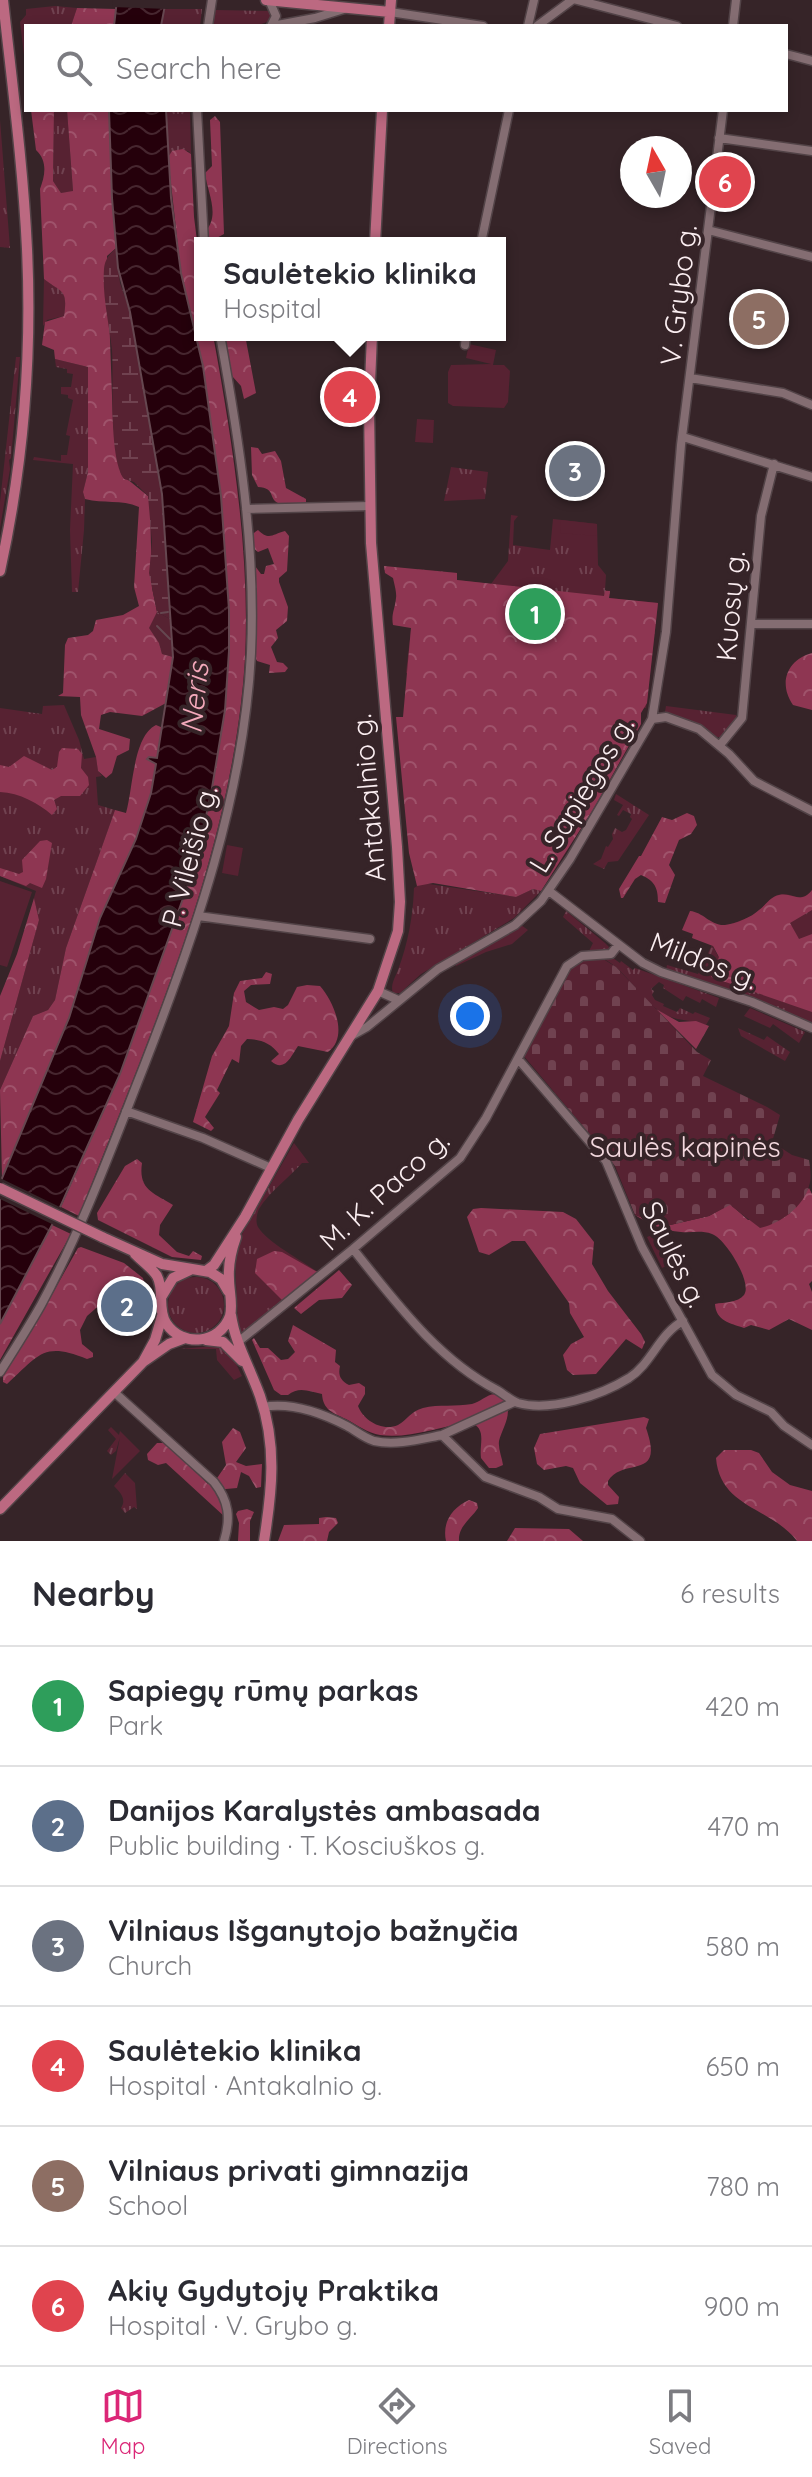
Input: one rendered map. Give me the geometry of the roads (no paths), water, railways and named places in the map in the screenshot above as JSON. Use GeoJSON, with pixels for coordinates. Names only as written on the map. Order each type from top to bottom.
{"type":"FeatureCollection","features":[{"type":"Feature","properties":{"kind":"main road"},"geometry":{"type":"LineString","coordinates":[[0,571],[21,432],[28,314],[23,180],[3,0]]}},
{"type":"Feature","properties":{"kind":"main road"},"geometry":{"type":"LineString","coordinates":[[268,0],[390,12]]}},
{"type":"Feature","properties":{"kind":"main road"},"geometry":{"type":"LineString","coordinates":[[389,24],[391,0]]}},
{"type":"Feature","properties":{"kind":"main road"},"geometry":{"type":"LineString","coordinates":[[375,237],[382,112]]}},
{"type":"Feature","properties":{"kind":"main road","name":"Antakalnio g."},"geometry":{"type":"LineString","coordinates":[[206,1271],[214,1265],[245,1217],[271,1168],[378,991],[397,938],[400,894],[370,506],[372,341]]}},
{"type":"Feature","properties":{"kind":"main road"},"geometry":{"type":"LineString","coordinates":[[0,1188],[135,1254],[168,1266],[206,1271],[221,1279],[230,1295],[230,1313],[238,1342],[263,1407],[273,1457],[273,1480],[264,1541]]}},
{"type":"Feature","properties":{"kind":"main road","name":"Antakalnio g."},"geometry":{"type":"LineString","coordinates":[[230,1295],[231,1255],[245,1217]]}},
{"type":"Feature","properties":{"kind":"main road"},"geometry":{"type":"LineString","coordinates":[[135,1254],[157,1277],[162,1296],[162,1314],[155,1340],[143,1362]]}},
{"type":"Feature","properties":{"kind":"main road"},"geometry":{"type":"LineString","coordinates":[[162,1296],[173,1278],[192,1270]]}},
{"type":"Feature","properties":{"kind":"main road"},"geometry":{"type":"LineString","coordinates":[[204,1339],[220,1331],[230,1313]]}},
{"type":"Feature","properties":{"kind":"main road"},"geometry":{"type":"LineString","coordinates":[[162,1314],[173,1332],[185,1338],[219,1341],[228,1345],[249,1372]]}},
{"type":"Feature","properties":{"kind":"main road"},"geometry":{"type":"LineString","coordinates":[[0,1509],[143,1362],[169,1344],[185,1338]]}},
{"type":"Feature","properties":{"kind":"street"},"geometry":{"type":"LineString","coordinates":[[208,24],[212,0]]}},
{"type":"Feature","properties":{"kind":"street"},"geometry":{"type":"LineString","coordinates":[[268,0],[276,16],[272,24]]}},
{"type":"Feature","properties":{"kind":"street"},"geometry":{"type":"LineString","coordinates":[[337,0],[349,7]]}},
{"type":"Feature","properties":{"kind":"street"},"geometry":{"type":"LineString","coordinates":[[534,0],[534,23]]}},
{"type":"Feature","properties":{"kind":"street"},"geometry":{"type":"LineString","coordinates":[[534,23],[560,3],[574,0],[669,24]]}},
{"type":"Feature","properties":{"kind":"street"},"geometry":{"type":"LineString","coordinates":[[733,24],[736,0]]}},
{"type":"Feature","properties":{"kind":"street"},"geometry":{"type":"LineString","coordinates":[[282,24],[349,7]]}},
{"type":"Feature","properties":{"kind":"street"},"geometry":{"type":"LineString","coordinates":[[390,12],[470,24]]}},
{"type":"Feature","properties":{"kind":"street"},"geometry":{"type":"LineString","coordinates":[[788,55],[812,61]]}},
{"type":"Feature","properties":{"kind":"street"},"geometry":{"type":"LineString","coordinates":[[197,112],[204,237]]}},
{"type":"Feature","properties":{"kind":"street"},"geometry":{"type":"LineString","coordinates":[[482,237],[509,112]]}},
{"type":"Feature","properties":{"kind":"street","name":"V. Grybo g."},"geometry":{"type":"LineString","coordinates":[[683,437],[723,112]]}},
{"type":"Feature","properties":{"kind":"street"},"geometry":{"type":"LineString","coordinates":[[719,138],[812,151]]}},
{"type":"Feature","properties":{"kind":"street"},"geometry":{"type":"LineString","coordinates":[[708,230],[812,257]]}},
{"type":"Feature","properties":{"kind":"street","name":"P. Vileišio g."},"geometry":{"type":"LineString","coordinates":[[0,1372],[40,1306],[79,1228],[126,1111],[198,916],[233,778],[251,651],[246,509],[221,341]]}},
{"type":"Feature","properties":{"kind":"street"},"geometry":{"type":"LineString","coordinates":[[465,341],[465,345]]}},
{"type":"Feature","properties":{"kind":"street"},"geometry":{"type":"LineString","coordinates":[[690,378],[783,393],[812,405]]}},
{"type":"Feature","properties":{"kind":"street"},"geometry":{"type":"LineString","coordinates":[[683,437],[812,477]]}},
{"type":"Feature","properties":{"kind":"street","name":"L. Sapiegos g."},"geometry":{"type":"LineString","coordinates":[[350,1036],[370,1025],[438,969],[515,925],[549,891],[652,719],[664,644],[683,437]]}},
{"type":"Feature","properties":{"kind":"street","name":"Kuosų g."},"geometry":{"type":"LineString","coordinates":[[720,745],[742,718],[761,516],[774,464]]}},
{"type":"Feature","properties":{"kind":"street"},"geometry":{"type":"LineString","coordinates":[[246,509],[370,506]]}},
{"type":"Feature","properties":{"kind":"street"},"geometry":{"type":"LineString","coordinates":[[751,624],[812,624]]}},
{"type":"Feature","properties":{"kind":"street"},"geometry":{"type":"LineString","coordinates":[[652,719],[662,716],[699,729],[720,745],[754,781],[812,811]]}},
{"type":"Feature","properties":{"kind":"street","name":"Mildos g."},"geometry":{"type":"LineString","coordinates":[[549,891],[618,945],[661,972],[750,1001],[812,1028]]}},
{"type":"Feature","properties":{"kind":"street"},"geometry":{"type":"LineString","coordinates":[[198,916],[370,939]]}},
{"type":"Feature","properties":{"kind":"street","name":"M. K. Paco g."},"geometry":{"type":"LineString","coordinates":[[238,1342],[460,1158],[486,1118],[567,966],[582,956],[611,954],[618,945]]}},
{"type":"Feature","properties":{"kind":"street"},"geometry":{"type":"LineString","coordinates":[[378,991],[398,1000]]}},
{"type":"Feature","properties":{"kind":"street","name":"Saulės g."},"geometry":{"type":"LineString","coordinates":[[518,1059],[606,1161],[642,1247],[712,1375],[736,1395],[771,1412],[784,1426],[812,1445]]}},
{"type":"Feature","properties":{"kind":"street"},"geometry":{"type":"LineString","coordinates":[[126,1111],[203,1138],[271,1168]]}},
{"type":"Feature","properties":{"kind":"street"},"geometry":{"type":"LineString","coordinates":[[353,1249],[454,1363],[514,1402],[543,1407],[557,1405],[625,1380],[642,1365],[665,1333],[683,1321]]}},
{"type":"Feature","properties":{"kind":"street"},"geometry":{"type":"LineString","coordinates":[[114,1392],[214,1482],[223,1494],[229,1517],[224,1541]]}},
{"type":"Feature","properties":{"kind":"street"},"geometry":{"type":"LineString","coordinates":[[263,1407],[284,1406],[305,1410],[330,1418],[370,1440],[383,1442],[442,1435],[514,1402]]}},
{"type":"Feature","properties":{"kind":"street"},"geometry":{"type":"LineString","coordinates":[[442,1435],[470,1465],[494,1482],[539,1497],[558,1509],[612,1519],[640,1541]]}},
{"type":"Feature","properties":{"kind":"water"},"geometry":{"type":"Polygon","coordinates":[[[117,0],[166,0],[161,24],[114,24],[117,0]]]}},
{"type":"Feature","properties":{"kind":"water","name":"Neris"},"geometry":{"type":"Polygon","coordinates":[[[109,112],[166,112],[171,198],[181,273],[194,328],[194,341],[197,341],[203,366],[221,496],[229,610],[225,710],[195,865],[120,1074],[52,1225],[0,1324],[0,1183],[69,1018],[100,918],[136,839],[151,793],[156,764],[147,759],[157,758],[173,657],[162,494],[130,312],[118,268],[109,112]]]}},
{"type":"Feature","properties":{"kind":"waterway"},"geometry":{"type":"LineString","coordinates":[[161,613],[168,612]]}},
{"type":"Feature","properties":{"kind":"waterway"},"geometry":{"type":"LineString","coordinates":[[157,626],[170,639]]}},
{"type":"Feature","properties":{"kind":"place","name":"Akių Gydytojų Praktika"},"geometry":{"type":"Point","coordinates":[725,182]}},
{"type":"Feature","properties":{"kind":"place","name":"Vilniaus privati gimnazija"},"geometry":{"type":"Point","coordinates":[759,319]}},
{"type":"Feature","properties":{"kind":"place","name":"Saulėtekio klinika"},"geometry":{"type":"Point","coordinates":[350,397]}},
{"type":"Feature","properties":{"kind":"place","name":"Vilniaus Išganytojo bažnyčia"},"geometry":{"type":"Point","coordinates":[575,471]}},
{"type":"Feature","properties":{"kind":"place","name":"Sapiegų rūmų parkas"},"geometry":{"type":"Point","coordinates":[535,614]}},
{"type":"Feature","properties":{"kind":"place","name":"Danijos Karalystės ambasada"},"geometry":{"type":"Point","coordinates":[127,1306]}},
{"type":"Feature","properties":{"kind":"park label","name":"Saulės kapinės"},"geometry":{"type":"Point","coordinates":[685,1146]}}]}
